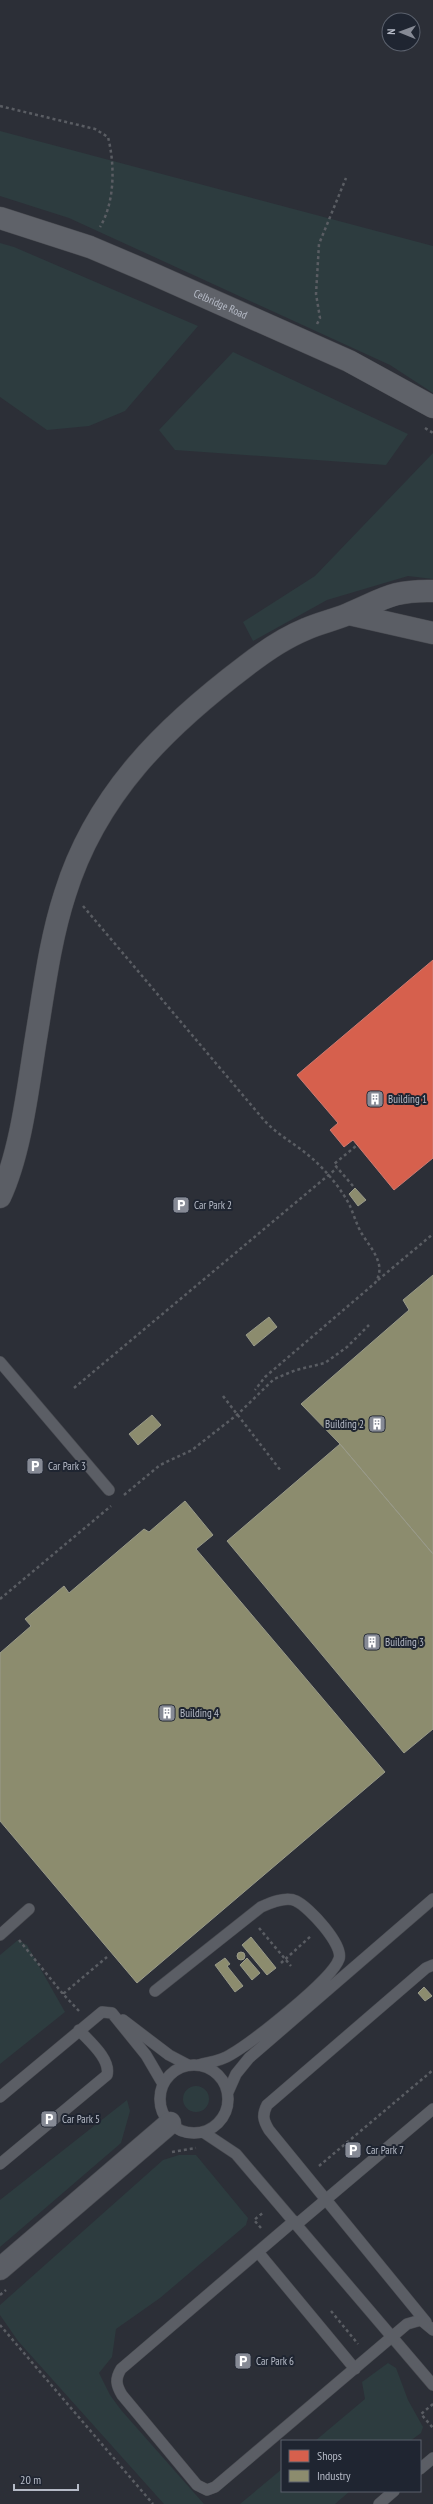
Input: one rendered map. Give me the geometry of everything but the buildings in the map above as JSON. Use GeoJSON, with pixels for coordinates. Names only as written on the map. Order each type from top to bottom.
{"type":"FeatureCollection","features":[{"type":"Feature","properties":{"kind":"main road","name":"Celbridge Road"},"geometry":{"type":"LineString","coordinates":[[0,218],[90,247],[307,342],[349,362],[433,407]]}},
{"type":"Feature","properties":{"kind":"street"},"geometry":{"type":"LineString","coordinates":[[0,1197],[21,1128],[55,931],[64,895],[88,835],[107,803],[127,776],[173,725],[264,652],[306,629],[349,614],[398,592],[433,591]]}},
{"type":"Feature","properties":{"kind":"street"},"geometry":{"type":"LineString","coordinates":[[349,614],[433,633]]}},
{"type":"Feature","properties":{"kind":"street"},"geometry":{"type":"LineString","coordinates":[[0,2269],[170,2123]]}},
{"type":"Feature","properties":{"kind":"lane"},"geometry":{"type":"LineString","coordinates":[[0,1362],[109,1490]]}},
{"type":"Feature","properties":{"kind":"lane"},"geometry":{"type":"LineString","coordinates":[[228,2092],[236,2074],[249,2058],[433,1899]]}},
{"type":"Feature","properties":{"kind":"lane"},"geometry":{"type":"LineString","coordinates":[[0,2097],[88,2022],[102,2012],[112,2014],[169,2055],[193,2065],[209,2068],[218,2074],[225,2082],[229,2103],[223,2117],[213,2128],[203,2132],[191,2134],[180,2130],[170,2123],[161,2105],[160,2094],[163,2084],[178,2069],[193,2065],[230,2056],[265,2031],[330,1972],[339,1959],[339,1952],[337,1944],[313,1915],[295,1900],[276,1901],[261,1907],[155,1991]]}},
{"type":"Feature","properties":{"kind":"lane"},"geometry":{"type":"LineString","coordinates":[[0,1935],[30,1909]]}},
{"type":"Feature","properties":{"kind":"lane"},"geometry":{"type":"LineString","coordinates":[[430,2326],[263,2122],[263,2113],[267,2105],[426,1968],[433,1965]]}},
{"type":"Feature","properties":{"kind":"lane"},"geometry":{"type":"LineString","coordinates":[[112,2014],[146,2054],[163,2084]]}},
{"type":"Feature","properties":{"kind":"lane"},"geometry":{"type":"LineString","coordinates":[[0,2164],[107,2075],[108,2070],[105,2060],[79,2030]]}},
{"type":"Feature","properties":{"kind":"lane"},"geometry":{"type":"LineString","coordinates":[[430,2326],[421,2320],[407,2324],[215,2487],[207,2490],[197,2485],[122,2395],[117,2384],[117,2374],[121,2369],[258,2252],[326,2199],[433,2109]]}},
{"type":"Feature","properties":{"kind":"lane"},"geometry":{"type":"LineString","coordinates":[[203,2132],[236,2154],[433,2385]]}},
{"type":"Feature","properties":{"kind":"lane"},"geometry":{"type":"LineString","coordinates":[[258,2252],[355,2369]]}},
{"type":"Feature","properties":{"kind":"lane"},"geometry":{"type":"LineString","coordinates":[[421,2468],[433,2458]]}},
{"type":"Feature","properties":{"kind":"lane"},"geometry":{"type":"LineString","coordinates":[[379,2504],[393,2492]]}},
{"type":"Feature","properties":{"kind":"path"},"geometry":{"type":"LineString","coordinates":[[0,106],[94,129],[108,137],[112,153],[107,215],[90,247]]}},
{"type":"Feature","properties":{"kind":"path"},"geometry":{"type":"LineString","coordinates":[[307,342],[320,318],[316,294],[319,244],[346,178]]}},
{"type":"Feature","properties":{"kind":"path"},"geometry":{"type":"LineString","coordinates":[[64,895],[77,899],[273,1129],[303,1151],[344,1194],[361,1232],[377,1257],[380,1266],[379,1277],[375,1283]]}},
{"type":"Feature","properties":{"kind":"path"},"geometry":{"type":"LineString","coordinates":[[353,1186],[334,1164],[356,1146]]}},
{"type":"Feature","properties":{"kind":"path"},"geometry":{"type":"LineString","coordinates":[[74,1388],[337,1168]]}},
{"type":"Feature","properties":{"kind":"path"},"geometry":{"type":"LineString","coordinates":[[255,1390],[265,1377],[433,1234]]}},
{"type":"Feature","properties":{"kind":"path"},"geometry":{"type":"LineString","coordinates":[[123,1496],[152,1471],[192,1450],[238,1414],[274,1379],[296,1370],[325,1363],[347,1347],[369,1325]]}},
{"type":"Feature","properties":{"kind":"path"},"geometry":{"type":"LineString","coordinates":[[223,1396],[281,1471]]}},
{"type":"Feature","properties":{"kind":"path"},"geometry":{"type":"LineString","coordinates":[[0,1600],[117,1501]]}},
{"type":"Feature","properties":{"kind":"path"},"geometry":{"type":"LineString","coordinates":[[249,1916],[291,1966]]}},
{"type":"Feature","properties":{"kind":"path"},"geometry":{"type":"LineString","coordinates":[[281,1963],[322,1926]]}},
{"type":"Feature","properties":{"kind":"path"},"geometry":{"type":"LineString","coordinates":[[17,1937],[63,1994],[88,2022]]}},
{"type":"Feature","properties":{"kind":"path"},"geometry":{"type":"LineString","coordinates":[[63,1994],[106,1957]]}},
{"type":"Feature","properties":{"kind":"path"},"geometry":{"type":"LineString","coordinates":[[0,2325],[153,2504]]}},
{"type":"Feature","properties":{"kind":"path"},"geometry":{"type":"LineString","coordinates":[[433,2404],[421,2414],[433,2428]]}},
{"type":"Feature","properties":{"kind":"shaded area"},"geometry":{"type":"Polygon","coordinates":[[[0,131],[433,246],[433,393],[390,365],[69,218],[0,196],[0,131]]]}},
{"type":"Feature","properties":{"kind":"shaded area"},"geometry":{"type":"Polygon","coordinates":[[[0,243],[14,247],[198,326],[125,411],[89,426],[47,430],[0,397],[0,243]]]}},
{"type":"Feature","properties":{"kind":"shaded area"},"geometry":{"type":"Polygon","coordinates":[[[233,352],[408,434],[386,465],[175,450],[159,430],[233,352]]]}},
{"type":"Feature","properties":{"kind":"shaded area"},"geometry":{"type":"Polygon","coordinates":[[[433,453],[433,579],[408,576],[327,600],[253,641],[243,622],[315,576],[433,453]]]}},
{"type":"Feature","properties":{"kind":"shaded area"},"geometry":{"type":"Polygon","coordinates":[[[18,1940],[27,1945],[65,2012],[0,2064],[0,1955],[18,1940]]]}},
{"type":"Feature","properties":{"kind":"shaded area"},"geometry":{"type":"Polygon","coordinates":[[[196,2086],[205,2090],[209,2099],[205,2108],[196,2112],[187,2108],[183,2099],[187,2090],[196,2086]]]}},
{"type":"Feature","properties":{"kind":"shaded area"},"geometry":{"type":"Polygon","coordinates":[[[127,2100],[130,2111],[121,2143],[0,2247],[0,2200],[127,2100]]]}},
{"type":"Feature","properties":{"kind":"shaded area"},"geometry":{"type":"Polygon","coordinates":[[[179,2155],[196,2155],[248,2218],[246,2225],[160,2298],[116,2329],[112,2357],[99,2373],[110,2395],[121,2410],[204,2504],[164,2504],[18,2341],[0,2315],[0,2305],[163,2160],[179,2155]]]}},
{"type":"Feature","properties":{"kind":"shaded area"},"geometry":{"type":"Polygon","coordinates":[[[388,2363],[396,2368],[408,2400],[423,2427],[421,2433],[411,2440],[316,2440],[365,2399],[362,2382],[388,2363]]]}},
{"type":"Feature","properties":{"kind":"shaded area"},"geometry":{"type":"Polygon","coordinates":[[[281,2470],[281,2492],[349,2492],[335,2504],[240,2504],[281,2470]]]}},
{"type":"Feature","properties":{"kind":"place","name":"Building 1"},"geometry":{"type":"Point","coordinates":[375,1099]}},
{"type":"Feature","properties":{"kind":"place","name":"Car Park 2"},"geometry":{"type":"Point","coordinates":[181,1205]}},
{"type":"Feature","properties":{"kind":"place","name":"Building 2"},"geometry":{"type":"Point","coordinates":[377,1424]}},
{"type":"Feature","properties":{"kind":"place","name":"Car Park 3"},"geometry":{"type":"Point","coordinates":[35,1466]}},
{"type":"Feature","properties":{"kind":"place","name":"Building 3"},"geometry":{"type":"Point","coordinates":[372,1642]}},
{"type":"Feature","properties":{"kind":"place","name":"Building 4"},"geometry":{"type":"Point","coordinates":[167,1713]}},
{"type":"Feature","properties":{"kind":"place","name":"Car Park 5"},"geometry":{"type":"Point","coordinates":[49,2119]}},
{"type":"Feature","properties":{"kind":"place","name":"Car Park 7"},"geometry":{"type":"Point","coordinates":[353,2150]}},
{"type":"Feature","properties":{"kind":"place","name":"Car Park 6"},"geometry":{"type":"Point","coordinates":[243,2361]}}]}
